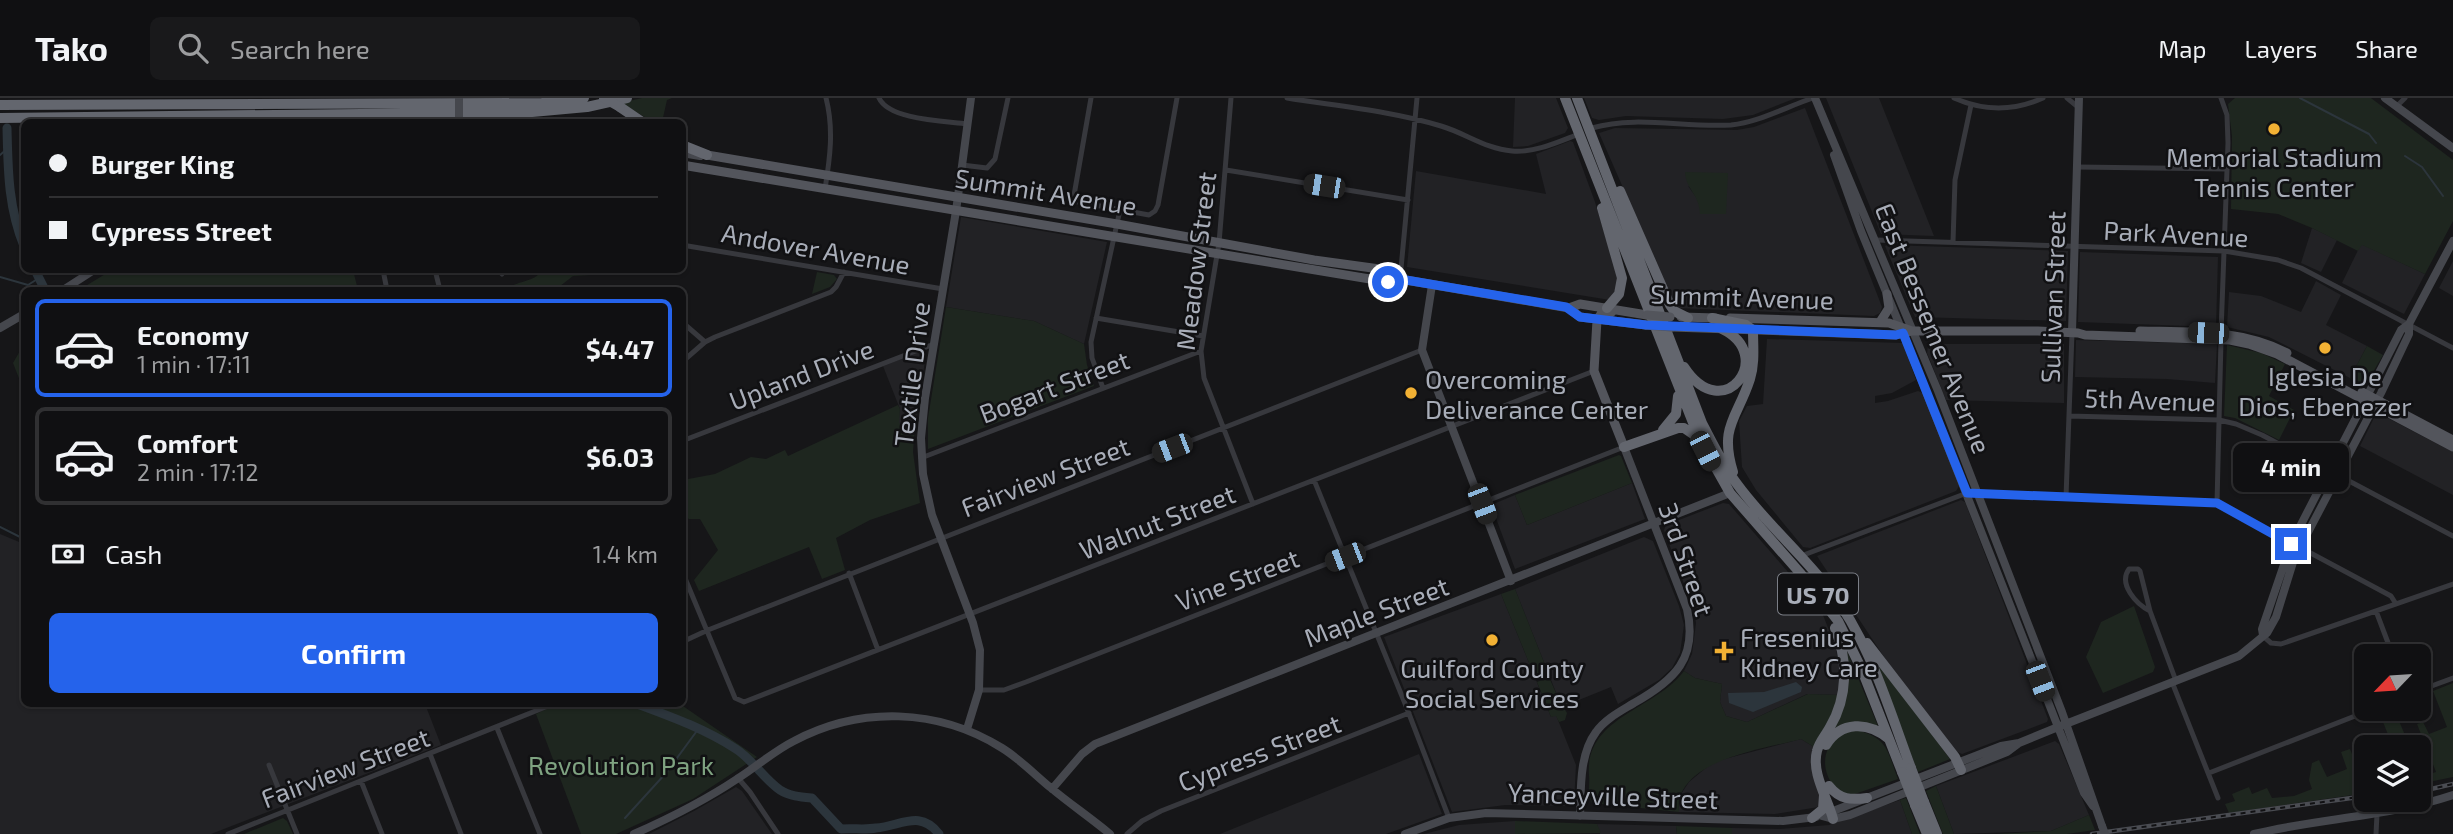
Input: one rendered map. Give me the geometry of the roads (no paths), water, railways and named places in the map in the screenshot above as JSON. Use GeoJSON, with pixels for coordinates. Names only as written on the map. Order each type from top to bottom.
{"type":"FeatureCollection","features":[{"type":"Feature","properties":{"kind":"highway"},"geometry":{"type":"LineString","coordinates":[[14,98],[46,104]]}},
{"type":"Feature","properties":{"kind":"highway"},"geometry":{"type":"LineString","coordinates":[[381,103],[412,98]]}},
{"type":"Feature","properties":{"kind":"highway"},"geometry":{"type":"LineString","coordinates":[[0,105],[541,103],[584,98]]}},
{"type":"Feature","properties":{"kind":"highway"},"geometry":{"type":"LineString","coordinates":[[604,98],[638,119]]}},
{"type":"Feature","properties":{"kind":"highway"},"geometry":{"type":"LineString","coordinates":[[0,118],[532,112],[587,107],[628,98]]}},
{"type":"Feature","properties":{"kind":"highway","name":"US 70"},"geometry":{"type":"LineString","coordinates":[[1565,98],[1699,438],[1733,489],[1838,621],[1862,670],[1891,741],[1907,770]]}},
{"type":"Feature","properties":{"kind":"highway","name":"US 70"},"geometry":{"type":"LineString","coordinates":[[1577,98],[1702,423],[1733,489],[1751,502],[1801,556],[1829,589],[1855,628],[1875,671],[1920,803],[1937,834]]}},
{"type":"Feature","properties":{"kind":"highway"},"geometry":{"type":"LineString","coordinates":[[109,117],[123,119]]}},
{"type":"Feature","properties":{"kind":"highway"},"geometry":{"type":"LineString","coordinates":[[1589,124],[1670,305],[1674,311],[1688,318]]}},
{"type":"Feature","properties":{"kind":"highway"},"geometry":{"type":"LineString","coordinates":[[686,147],[707,155]]}},
{"type":"Feature","properties":{"kind":"highway"},"geometry":{"type":"LineString","coordinates":[[1585,148],[1623,285],[1607,309]]}},
{"type":"Feature","properties":{"kind":"highway"},"geometry":{"type":"LineString","coordinates":[[1712,318],[1746,325],[1753,330],[1753,366],[1750,379],[1728,430],[1733,489]]}},
{"type":"Feature","properties":{"kind":"highway"},"geometry":{"type":"LineString","coordinates":[[1675,354],[1699,386],[1708,390],[1727,391],[1741,379],[1746,369],[1746,358],[1742,345],[1731,333],[1722,329]]}},
{"type":"Feature","properties":{"kind":"highway"},"geometry":{"type":"LineString","coordinates":[[1658,434],[1670,424],[1676,414],[1676,383]]}},
{"type":"Feature","properties":{"kind":"highway"},"geometry":{"type":"LineString","coordinates":[[1624,447],[1658,434],[1684,428],[1699,438]]}},
{"type":"Feature","properties":{"kind":"highway"},"geometry":{"type":"LineString","coordinates":[[1825,602],[1839,637],[1844,670],[1842,701],[1817,751],[1816,762],[1827,789],[1824,806],[1829,815]]}},
{"type":"Feature","properties":{"kind":"highway"},"geometry":{"type":"LineString","coordinates":[[1855,628],[1960,767]]}},
{"type":"Feature","properties":{"kind":"highway"},"geometry":{"type":"LineString","coordinates":[[1829,815],[1822,756],[1831,737],[1851,726],[1862,725],[1891,741]]}},
{"type":"Feature","properties":{"kind":"highway"},"geometry":{"type":"LineString","coordinates":[[1827,789],[1846,799],[1867,798]]}},
{"type":"Feature","properties":{"kind":"highway","name":"US 70"},"geometry":{"type":"LineString","coordinates":[[1920,803],[1927,834]]}},
{"type":"Feature","properties":{"kind":"main road"},"geometry":{"type":"LineString","coordinates":[[458,98],[459,119]]}},
{"type":"Feature","properties":{"kind":"main road","name":"Textile Drive"},"geometry":{"type":"LineString","coordinates":[[967,729],[979,690],[980,650],[970,614],[925,491],[921,438],[971,98]]}},
{"type":"Feature","properties":{"kind":"main road","name":"East Bessemer Avenue"},"geometry":{"type":"LineString","coordinates":[[1814,98],[1876,240],[1950,451],[2091,790],[2103,830]]}},
{"type":"Feature","properties":{"kind":"main road","name":"Sullivan Street"},"geometry":{"type":"LineString","coordinates":[[2075,332],[2079,98]]}},
{"type":"Feature","properties":{"kind":"main road"},"geometry":{"type":"LineString","coordinates":[[2385,98],[2453,148]]}},
{"type":"Feature","properties":{"kind":"main road","name":"East Bessemer Avenue"},"geometry":{"type":"LineString","coordinates":[[1831,141],[1852,208],[1887,294],[1964,457],[2062,725]]}},
{"type":"Feature","properties":{"kind":"main road","name":"Summit Avenue"},"geometry":{"type":"LineString","coordinates":[[686,153],[1117,224],[1314,260],[1387,270],[1400,279],[1569,308],[1580,304],[1722,329],[1896,335],[1905,329]]}},
{"type":"Feature","properties":{"kind":"main road"},"geometry":{"type":"LineString","coordinates":[[717,171],[719,158]]}},
{"type":"Feature","properties":{"kind":"main road","name":"Summit Avenue"},"geometry":{"type":"LineString","coordinates":[[686,166],[1388,282],[1400,279]]}},
{"type":"Feature","properties":{"kind":"main road"},"geometry":{"type":"LineString","coordinates":[[1852,208],[1858,210],[1869,224]]}},
{"type":"Feature","properties":{"kind":"main road"},"geometry":{"type":"LineString","coordinates":[[1858,223],[1868,238],[1876,240]]}},
{"type":"Feature","properties":{"kind":"main road"},"geometry":{"type":"LineString","coordinates":[[2263,635],[2262,629],[2295,546],[2329,472],[2401,330],[2409,324],[2450,253],[2453,241]]}},
{"type":"Feature","properties":{"kind":"main road"},"geometry":{"type":"LineString","coordinates":[[67,287],[90,273]]}},
{"type":"Feature","properties":{"kind":"main road"},"geometry":{"type":"LineString","coordinates":[[1432,285],[1422,351],[1511,581]]}},
{"type":"Feature","properties":{"kind":"main road"},"geometry":{"type":"LineString","coordinates":[[1880,322],[1889,308],[1887,294]]}},
{"type":"Feature","properties":{"kind":"main road","name":"Summit Avenue"},"geometry":{"type":"LineString","coordinates":[[1569,308],[1580,317],[1646,325],[1688,318],[1712,318],[1880,322],[1905,329],[2075,332],[2097,330],[2246,337],[2271,345],[2453,447]]}},
{"type":"Feature","properties":{"kind":"main road"},"geometry":{"type":"LineString","coordinates":[[1597,320],[1601,314],[1622,311]]}},
{"type":"Feature","properties":{"kind":"main road"},"geometry":{"type":"LineString","coordinates":[[0,328],[21,315]]}},
{"type":"Feature","properties":{"kind":"main road","name":"3rd Street"},"geometry":{"type":"LineString","coordinates":[[1580,816],[1585,753],[1597,730],[1670,679],[1679,669],[1691,632],[1687,609],[1594,371],[1597,320]]}},
{"type":"Feature","properties":{"kind":"main road"},"geometry":{"type":"LineString","coordinates":[[2295,546],[2337,477],[2376,403],[2409,334],[2409,324]]}},
{"type":"Feature","properties":{"kind":"main road","name":"Summit Avenue"},"geometry":{"type":"LineString","coordinates":[[2376,403],[2453,440]]}},
{"type":"Feature","properties":{"kind":"main road"},"geometry":{"type":"LineString","coordinates":[[1950,451],[1964,457]]}},
{"type":"Feature","properties":{"kind":"main road","name":"Maple Street"},"geometry":{"type":"LineString","coordinates":[[1052,789],[1095,744],[1511,581],[1733,489]]}},
{"type":"Feature","properties":{"kind":"main road","name":"Yanceyville Street"},"geometry":{"type":"LineString","coordinates":[[1829,815],[1867,798],[2007,752],[2018,743],[2239,656],[2263,635]]}},
{"type":"Feature","properties":{"kind":"main road"},"geometry":{"type":"LineString","coordinates":[[634,834],[689,809],[815,730],[840,721],[866,717],[921,718],[967,729],[1003,748],[1110,834]]}},
{"type":"Feature","properties":{"kind":"main road","name":"Yanceyville Street"},"geometry":{"type":"LineString","coordinates":[[1405,834],[1449,818],[1486,813],[1783,821],[1829,815],[1960,767]]}},
{"type":"Feature","properties":{"kind":"main road"},"geometry":{"type":"LineString","coordinates":[[2254,834],[2319,821],[2377,814],[2453,798]]}},
{"type":"Feature","properties":{"kind":"street"},"geometry":{"type":"LineString","coordinates":[[825,189],[831,130],[826,98]]}},
{"type":"Feature","properties":{"kind":"street"},"geometry":{"type":"LineString","coordinates":[[879,98],[890,110],[904,115],[967,124]]}},
{"type":"Feature","properties":{"kind":"street"},"geometry":{"type":"LineString","coordinates":[[962,165],[987,169],[992,164],[1000,141],[1008,98]]}},
{"type":"Feature","properties":{"kind":"street"},"geometry":{"type":"LineString","coordinates":[[1091,98],[1073,201],[1149,215],[1157,209],[1177,98]]}},
{"type":"Feature","properties":{"kind":"street","name":"Meadow Street"},"geometry":{"type":"LineString","coordinates":[[1231,98],[1218,254],[1203,336],[1202,372],[1253,504]]}},
{"type":"Feature","properties":{"kind":"street"},"geometry":{"type":"LineString","coordinates":[[1287,98],[1416,119],[1449,129],[1495,149],[1515,152],[1539,149],[1579,134]]}},
{"type":"Feature","properties":{"kind":"street"},"geometry":{"type":"LineString","coordinates":[[1400,279],[1417,98]]}},
{"type":"Feature","properties":{"kind":"street"},"geometry":{"type":"LineString","coordinates":[[1589,124],[1739,124],[1814,98]]}},
{"type":"Feature","properties":{"kind":"street"},"geometry":{"type":"LineString","coordinates":[[1954,98],[1971,105],[2004,108],[2043,98]]}},
{"type":"Feature","properties":{"kind":"street"},"geometry":{"type":"LineString","coordinates":[[2067,98],[2079,108]]}},
{"type":"Feature","properties":{"kind":"street"},"geometry":{"type":"LineString","coordinates":[[2217,503],[2227,169],[2227,115],[2222,98]]}},
{"type":"Feature","properties":{"kind":"street"},"geometry":{"type":"LineString","coordinates":[[2397,106],[2405,98]]}},
{"type":"Feature","properties":{"kind":"street"},"geometry":{"type":"LineString","coordinates":[[1954,243],[1955,180],[1971,105]]}},
{"type":"Feature","properties":{"kind":"street"},"geometry":{"type":"LineString","coordinates":[[2078,167],[2227,169]]}},
{"type":"Feature","properties":{"kind":"street"},"geometry":{"type":"LineString","coordinates":[[1226,170],[1408,200]]}},
{"type":"Feature","properties":{"kind":"street"},"geometry":{"type":"LineString","coordinates":[[1103,388],[1091,350],[1120,210]]}},
{"type":"Feature","properties":{"kind":"street","name":"Park Avenue"},"geometry":{"type":"LineString","coordinates":[[1876,240],[2224,251],[2278,260],[2301,268],[2453,348]]}},
{"type":"Feature","properties":{"kind":"street","name":"Andover Avenue"},"geometry":{"type":"LineString","coordinates":[[686,246],[943,289]]}},
{"type":"Feature","properties":{"kind":"street"},"geometry":{"type":"LineString","coordinates":[[686,359],[705,342],[831,292],[844,272]]}},
{"type":"Feature","properties":{"kind":"street"},"geometry":{"type":"LineString","coordinates":[[1096,318],[1203,336]]}},
{"type":"Feature","properties":{"kind":"street"},"geometry":{"type":"LineString","coordinates":[[686,325],[705,342]]}},
{"type":"Feature","properties":{"kind":"street","name":"Sullivan Street"},"geometry":{"type":"LineString","coordinates":[[2066,497],[2075,332]]}},
{"type":"Feature","properties":{"kind":"street","name":"Upland Drive"},"geometry":{"type":"LineString","coordinates":[[686,439],[934,344]]}},
{"type":"Feature","properties":{"kind":"street","name":"Bogart Street"},"geometry":{"type":"LineString","coordinates":[[921,458],[1201,351]]}},
{"type":"Feature","properties":{"kind":"street","name":"Fairview Street"},"geometry":{"type":"LineString","coordinates":[[686,640],[940,537],[1422,351]]}},
{"type":"Feature","properties":{"kind":"street","name":"Walnut Street"},"geometry":{"type":"LineString","coordinates":[[708,630],[735,698],[744,702],[1594,371]]}},
{"type":"Feature","properties":{"kind":"street","name":"5th Avenue"},"geometry":{"type":"LineString","coordinates":[[2069,416],[2219,419],[2239,425],[2452,534]]}},
{"type":"Feature","properties":{"kind":"street","name":"Vine Street"},"geometry":{"type":"LineString","coordinates":[[979,690],[1004,690],[1026,682],[1624,447]]}},
{"type":"Feature","properties":{"kind":"street"},"geometry":{"type":"LineString","coordinates":[[1314,480],[1449,818]]}},
{"type":"Feature","properties":{"kind":"street"},"geometry":{"type":"LineString","coordinates":[[1801,556],[1967,493],[2217,503],[2390,596],[2396,604]]}},
{"type":"Feature","properties":{"kind":"street"},"geometry":{"type":"LineString","coordinates":[[2150,611],[2134,598],[2126,585],[2129,569],[2140,571],[2150,611],[2174,681],[2218,798]]}},
{"type":"Feature","properties":{"kind":"street"},"geometry":{"type":"LineString","coordinates":[[849,573],[878,650]]}},
{"type":"Feature","properties":{"kind":"street"},"geometry":{"type":"LineString","coordinates":[[686,580],[708,630]]}},
{"type":"Feature","properties":{"kind":"street"},"geometry":{"type":"LineString","coordinates":[[2263,635],[2272,643],[2281,644],[2453,584]]}},
{"type":"Feature","properties":{"kind":"street"},"geometry":{"type":"LineString","coordinates":[[2376,611],[2388,644]]}},
{"type":"Feature","properties":{"kind":"street"},"geometry":{"type":"LineString","coordinates":[[2431,686],[2453,678]]}},
{"type":"Feature","properties":{"kind":"street","name":"Fairview Street"},"geometry":{"type":"LineString","coordinates":[[228,834],[546,707]]}},
{"type":"Feature","properties":{"kind":"street","name":"Cypress Street"},"geometry":{"type":"LineString","coordinates":[[1127,834],[1142,821],[1161,811],[1409,713]]}},
{"type":"Feature","properties":{"kind":"street"},"geometry":{"type":"LineString","coordinates":[[2209,773],[2354,716]]}},
{"type":"Feature","properties":{"kind":"street"},"geometry":{"type":"LineString","coordinates":[[497,727],[540,834]]}},
{"type":"Feature","properties":{"kind":"street"},"geometry":{"type":"LineString","coordinates":[[430,754],[461,834]]}},
{"type":"Feature","properties":{"kind":"street"},"geometry":{"type":"LineString","coordinates":[[269,765],[297,834]]}},
{"type":"Feature","properties":{"kind":"street"},"geometry":{"type":"LineString","coordinates":[[741,776],[778,834]]}},
{"type":"Feature","properties":{"kind":"street"},"geometry":{"type":"LineString","coordinates":[[361,781],[382,834]]}},
{"type":"Feature","properties":{"kind":"street"},"geometry":{"type":"LineString","coordinates":[[2376,834],[2377,814]]}},
{"type":"Feature","properties":{"kind":"waterway"},"geometry":{"type":"LineString","coordinates":[[2300,98],[2369,134],[2376,143]]}},
{"type":"Feature","properties":{"kind":"waterway"},"geometry":{"type":"LineString","coordinates":[[7,128],[12,202],[21,237]]}},
{"type":"Feature","properties":{"kind":"waterway"},"geometry":{"type":"LineString","coordinates":[[0,155],[8,148]]}},
{"type":"Feature","properties":{"kind":"waterway"},"geometry":{"type":"LineString","coordinates":[[2405,156],[2422,167],[2443,196]]}},
{"type":"Feature","properties":{"kind":"waterway"},"geometry":{"type":"LineString","coordinates":[[36,273],[44,287]]}},
{"type":"Feature","properties":{"kind":"waterway"},"geometry":{"type":"LineString","coordinates":[[0,277],[28,285],[39,278]]}},
{"type":"Feature","properties":{"kind":"waterway"},"geometry":{"type":"LineString","coordinates":[[0,527],[21,538]]}},
{"type":"Feature","properties":{"kind":"waterway"},"geometry":{"type":"LineString","coordinates":[[645,707],[700,729],[736,749],[780,790],[791,795],[812,798],[841,829],[872,829],[917,821],[932,826],[939,834]]}},
{"type":"Feature","properties":{"kind":"waterway"},"geometry":{"type":"LineString","coordinates":[[625,818],[666,773],[699,728]]}},
{"type":"Feature","properties":{"kind":"railway"},"geometry":{"type":"LineString","coordinates":[[2431,789],[2453,784]]}},
{"type":"Feature","properties":{"kind":"railway"},"geometry":{"type":"LineString","coordinates":[[2092,834],[2354,798]]}},
{"type":"Feature","properties":{"kind":"place","name":"Memorial Stadium Tennis Center"},"geometry":{"type":"Point","coordinates":[2274,129]}},
{"type":"Feature","properties":{"kind":"place","name":"Iglesia De Dios, Ebenezer"},"geometry":{"type":"Point","coordinates":[2325,348]}},
{"type":"Feature","properties":{"kind":"place","name":"Overcoming Deliverance Center"},"geometry":{"type":"Point","coordinates":[1411,393]}},
{"type":"Feature","properties":{"kind":"place","name":"Guilford County Social Services"},"geometry":{"type":"Point","coordinates":[1492,640]}},
{"type":"Feature","properties":{"kind":"place","name":"Fresenius Kidney Care"},"geometry":{"type":"Point","coordinates":[1724,651]}},
{"type":"Feature","properties":{"kind":"park label","name":"Revolution Park"},"geometry":{"type":"Point","coordinates":[621,764]}}]}
